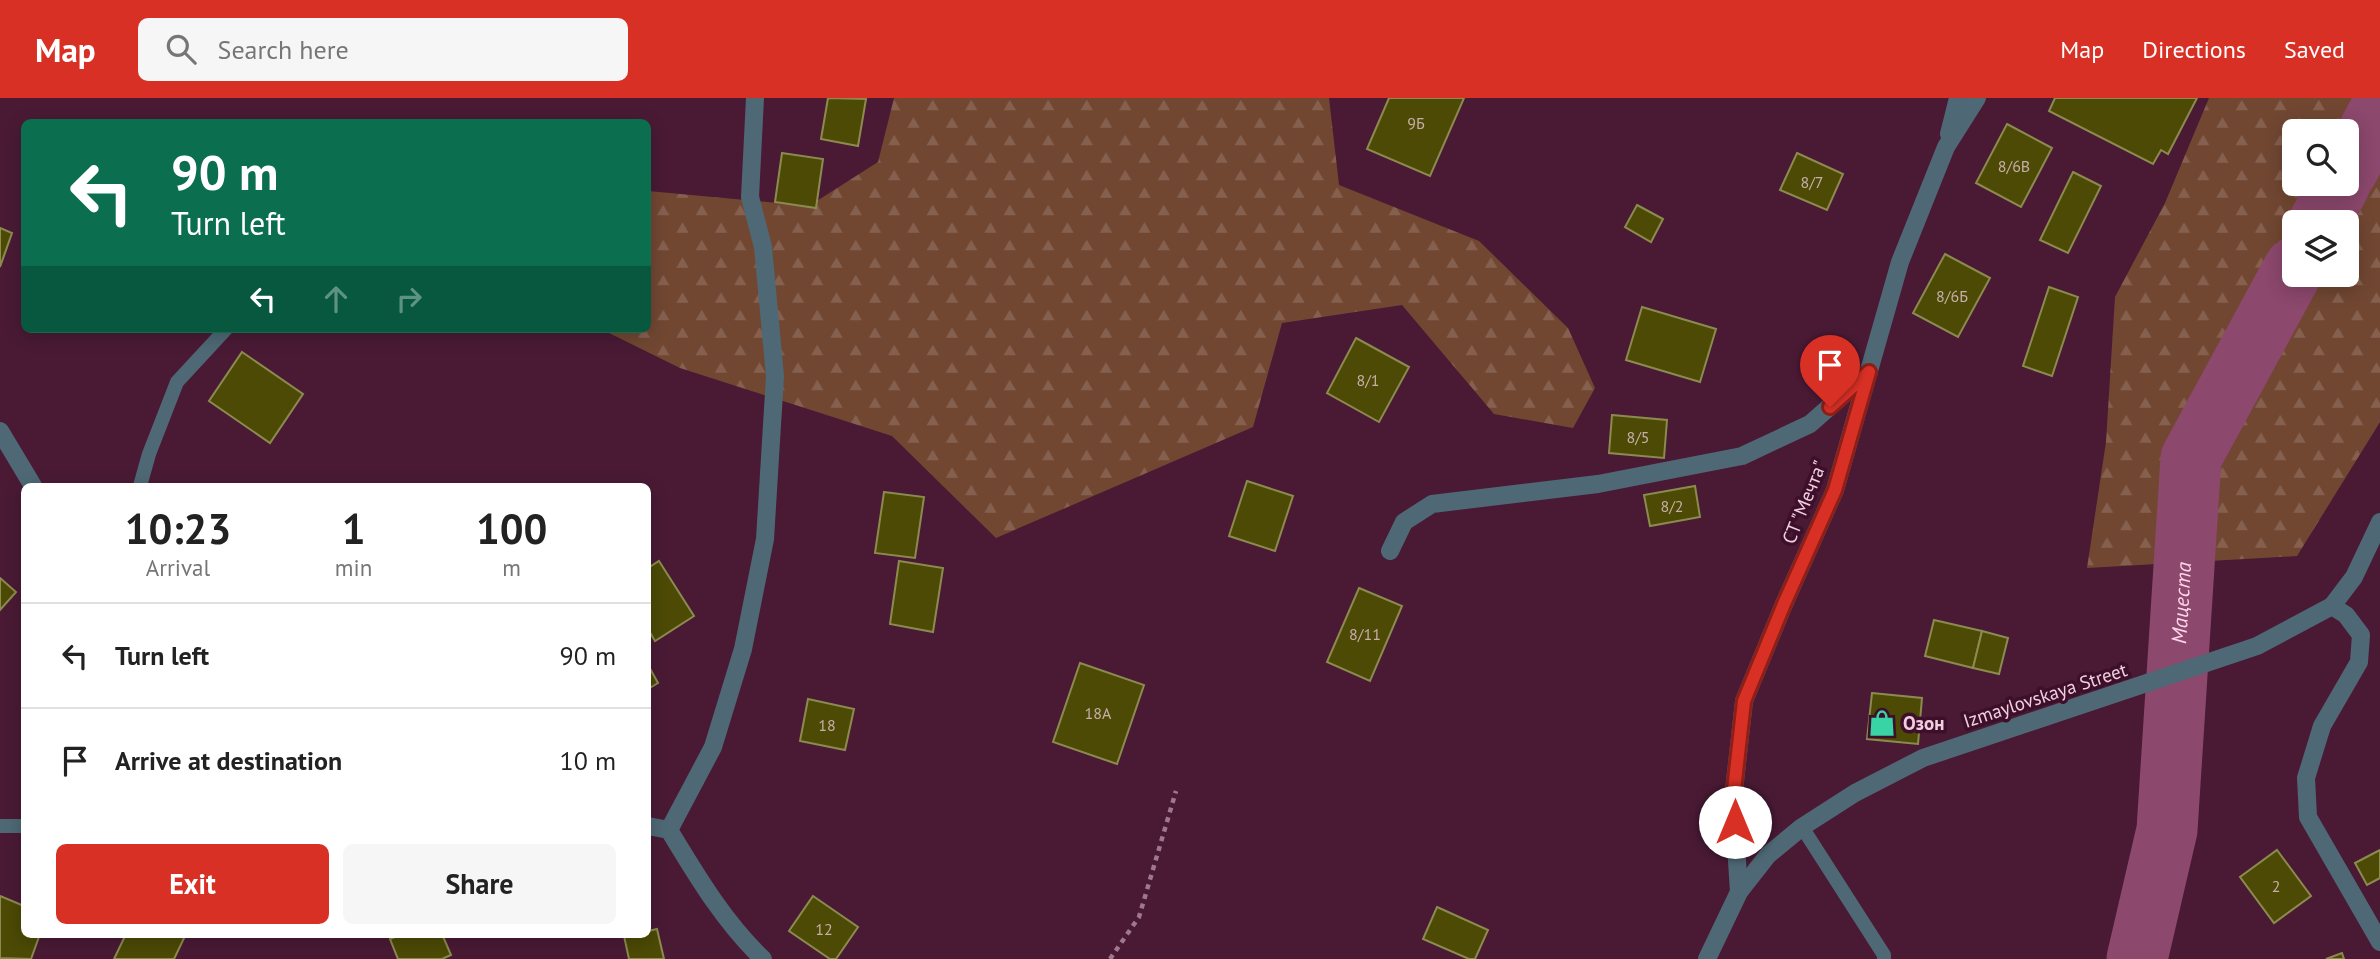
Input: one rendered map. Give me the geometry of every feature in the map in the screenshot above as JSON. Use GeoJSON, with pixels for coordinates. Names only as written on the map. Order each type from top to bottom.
{"type":"FeatureCollection","features":[{"type":"Feature","properties":{"kind":"street"},"geometry":{"type":"LineString","coordinates":[[669,830],[713,747],[743,649],[765,539],[775,376],[763,247],[750,197],[755,98]]}},
{"type":"Feature","properties":{"kind":"street"},"geometry":{"type":"LineString","coordinates":[[1946,147],[1958,98]]}},
{"type":"Feature","properties":{"kind":"street","name":"СТ \"Мечта\""},"geometry":{"type":"LineString","coordinates":[[1739,892],[1733,799],[1744,701],[1835,490],[1900,262],[1946,147],[1977,98]]}},
{"type":"Feature","properties":{"kind":"street"},"geometry":{"type":"LineString","coordinates":[[1390,551],[1404,522],[1432,504],[1598,484],[1742,456],[1810,424],[1869,372]]}},
{"type":"Feature","properties":{"kind":"street"},"geometry":{"type":"LineString","coordinates":[[2,442],[31,483]]}},
{"type":"Feature","properties":{"kind":"street","name":"Izmaylovskaya Street"},"geometry":{"type":"LineString","coordinates":[[1707,959],[1739,892],[1768,855],[1802,827],[1855,793],[1923,758],[2257,646],[2332,606],[2354,577],[2380,522]]}},
{"type":"Feature","properties":{"kind":"street"},"geometry":{"type":"LineString","coordinates":[[2332,606],[2346,615],[2361,635],[2359,662],[2322,726],[2306,778],[2308,817],[2380,942]]}},
{"type":"Feature","properties":{"kind":"street"},"geometry":{"type":"LineString","coordinates":[[651,826],[669,830],[707,894],[749,946],[763,959]]}},
{"type":"Feature","properties":{"kind":"lane"},"geometry":{"type":"LineString","coordinates":[[141,483],[177,382],[222,333]]}},
{"type":"Feature","properties":{"kind":"lane"},"geometry":{"type":"LineString","coordinates":[[0,826],[21,826]]}},
{"type":"Feature","properties":{"kind":"lane"},"geometry":{"type":"LineString","coordinates":[[1802,827],[1884,955],[1884,959]]}},
{"type":"Feature","properties":{"kind":"path"},"geometry":{"type":"LineString","coordinates":[[1110,959],[1139,918],[1176,791]]}},
{"type":"Feature","properties":{"kind":"green space"},"geometry":{"type":"Polygon","coordinates":[[[894,98],[1329,98],[1339,185],[1479,241],[1568,328],[1595,388],[1573,428],[1494,414],[1402,305],[1282,323],[1253,427],[996,538],[892,436],[680,368],[609,333],[651,333],[651,191],[809,206],[878,162],[894,98]]]}},
{"type":"Feature","properties":{"kind":"green space"},"geometry":{"type":"Polygon","coordinates":[[[2209,98],[2380,98],[2380,422],[2297,556],[2087,568],[2106,442],[2115,297],[2165,203],[2209,98]]]}},
{"type":"Feature","properties":{"kind":"building"},"geometry":{"type":"Polygon","coordinates":[[[828,98],[866,99],[858,146],[821,139],[828,98]]]}},
{"type":"Feature","properties":{"kind":"building"},"geometry":{"type":"Polygon","coordinates":[[[1389,98],[1464,98],[1430,176],[1367,149],[1389,98]]]}},
{"type":"Feature","properties":{"kind":"building"},"geometry":{"type":"Polygon","coordinates":[[[2055,98],[2197,98],[2168,154],[2161,150],[2153,164],[2049,111],[2055,98]]]}},
{"type":"Feature","properties":{"kind":"building"},"geometry":{"type":"Polygon","coordinates":[[[2007,124],[2052,148],[2021,207],[1976,183],[2007,124]]]}},
{"type":"Feature","properties":{"kind":"building"},"geometry":{"type":"Polygon","coordinates":[[[782,153],[823,159],[816,208],[775,202],[782,153]]]}},
{"type":"Feature","properties":{"kind":"building"},"geometry":{"type":"Polygon","coordinates":[[[1797,153],[1843,174],[1827,210],[1780,190],[1797,153]]]}},
{"type":"Feature","properties":{"kind":"building"},"geometry":{"type":"Polygon","coordinates":[[[2073,172],[2101,186],[2068,253],[2040,240],[2073,172]]]}},
{"type":"Feature","properties":{"kind":"building"},"geometry":{"type":"Polygon","coordinates":[[[1637,205],[1663,219],[1651,242],[1625,227],[1637,205]]]}},
{"type":"Feature","properties":{"kind":"building"},"geometry":{"type":"Polygon","coordinates":[[[0,228],[12,233],[0,267],[0,228]]]}},
{"type":"Feature","properties":{"kind":"building"},"geometry":{"type":"Polygon","coordinates":[[[1945,254],[1990,278],[1958,337],[1913,313],[1945,254]]]}},
{"type":"Feature","properties":{"kind":"building"},"geometry":{"type":"Polygon","coordinates":[[[2049,287],[2078,297],[2052,376],[2023,366],[2049,287]]]}},
{"type":"Feature","properties":{"kind":"building"},"geometry":{"type":"Polygon","coordinates":[[[1642,307],[1716,329],[1700,382],[1626,360],[1642,307]]]}},
{"type":"Feature","properties":{"kind":"building"},"geometry":{"type":"Polygon","coordinates":[[[1356,338],[1409,367],[1379,422],[1327,393],[1356,338]]]}},
{"type":"Feature","properties":{"kind":"building"},"geometry":{"type":"Polygon","coordinates":[[[242,352],[303,394],[270,443],[209,401],[242,352]]]}},
{"type":"Feature","properties":{"kind":"building"},"geometry":{"type":"Polygon","coordinates":[[[1612,415],[1667,420],[1664,458],[1609,453],[1612,415]]]}},
{"type":"Feature","properties":{"kind":"building"},"geometry":{"type":"Polygon","coordinates":[[[1247,481],[1293,496],[1275,551],[1229,536],[1247,481]]]}},
{"type":"Feature","properties":{"kind":"building"},"geometry":{"type":"Polygon","coordinates":[[[1695,486],[1700,517],[1650,526],[1644,495],[1695,486]]]}},
{"type":"Feature","properties":{"kind":"building"},"geometry":{"type":"Polygon","coordinates":[[[884,492],[924,497],[915,558],[875,553],[884,492]]]}},
{"type":"Feature","properties":{"kind":"building"},"geometry":{"type":"Polygon","coordinates":[[[659,561],[694,616],[655,641],[651,634],[651,566],[659,561]]]}},
{"type":"Feature","properties":{"kind":"building"},"geometry":{"type":"Polygon","coordinates":[[[899,561],[943,568],[933,632],[890,624],[899,561]]]}},
{"type":"Feature","properties":{"kind":"building"},"geometry":{"type":"Polygon","coordinates":[[[0,578],[16,592],[0,610],[0,578]]]}},
{"type":"Feature","properties":{"kind":"building"},"geometry":{"type":"Polygon","coordinates":[[[1359,588],[1402,606],[1370,681],[1327,662],[1359,588]]]}},
{"type":"Feature","properties":{"kind":"building"},"geometry":{"type":"Polygon","coordinates":[[[1934,620],[1982,631],[1973,668],[1925,656],[1934,620]]]}},
{"type":"Feature","properties":{"kind":"building"},"geometry":{"type":"Polygon","coordinates":[[[1982,631],[2008,638],[1999,674],[1973,668],[1982,631]]]}},
{"type":"Feature","properties":{"kind":"building"},"geometry":{"type":"Polygon","coordinates":[[[1080,663],[1144,685],[1117,764],[1053,742],[1080,663]]]}},
{"type":"Feature","properties":{"kind":"building"},"geometry":{"type":"Polygon","coordinates":[[[651,670],[658,683],[651,687],[651,670]]]}},
{"type":"Feature","properties":{"kind":"building"},"geometry":{"type":"Polygon","coordinates":[[[1872,693],[1922,698],[1918,744],[1867,739],[1872,693]]]}},
{"type":"Feature","properties":{"kind":"building"},"geometry":{"type":"Polygon","coordinates":[[[808,699],[854,709],[845,750],[800,741],[808,699]]]}},
{"type":"Feature","properties":{"kind":"building"},"geometry":{"type":"Polygon","coordinates":[[[2277,850],[2311,896],[2274,923],[2240,877],[2277,850]]]}},
{"type":"Feature","properties":{"kind":"building"},"geometry":{"type":"Polygon","coordinates":[[[2380,850],[2380,878],[2367,885],[2355,863],[2380,850]]]}},
{"type":"Feature","properties":{"kind":"building"},"geometry":{"type":"Polygon","coordinates":[[[0,896],[21,905],[21,938],[39,938],[31,959],[0,958],[0,896]]]}},
{"type":"Feature","properties":{"kind":"building"},"geometry":{"type":"Polygon","coordinates":[[[813,896],[858,927],[836,959],[830,959],[789,931],[813,896]]]}},
{"type":"Feature","properties":{"kind":"building"},"geometry":{"type":"Polygon","coordinates":[[[1437,907],[1488,930],[1475,959],[1469,959],[1423,939],[1437,907]]]}},
{"type":"Feature","properties":{"kind":"building"},"geometry":{"type":"Polygon","coordinates":[[[657,929],[664,959],[629,959],[624,938],[651,938],[651,930],[657,929]]]}},
{"type":"Feature","properties":{"kind":"building"},"geometry":{"type":"Polygon","coordinates":[[[124,938],[184,938],[174,959],[114,959],[124,938]]]}},
{"type":"Feature","properties":{"kind":"building"},"geometry":{"type":"Polygon","coordinates":[[[444,938],[451,955],[442,959],[398,959],[390,939],[444,938]]]}},
{"type":"Feature","properties":{"kind":"building"},"geometry":{"type":"Polygon","coordinates":[[[2342,953],[2344,959],[2326,959],[2342,953]]]}},
{"type":"Feature","properties":{"kind":"waterway","name":"Мацеста"},"geometry":{"type":"LineString","coordinates":[[2359,149],[2380,110]]}},
{"type":"Feature","properties":{"kind":"waterway","name":"Мацеста"},"geometry":{"type":"LineString","coordinates":[[2326,210],[2333,196]]}},
{"type":"Feature","properties":{"kind":"waterway","name":"Мацеста"},"geometry":{"type":"LineString","coordinates":[[2137,959],[2167,830],[2191,458],[2284,287]]}},
{"type":"Feature","properties":{"kind":"place","name":"Озон"},"geometry":{"type":"Point","coordinates":[1882,723]}},
{"type":"Feature","properties":{"kind":"route"},"geometry":{"type":"LineString","coordinates":[[1735,822],[1733,799],[1744,701],[1835,490],[1869,372],[1830,407]]}}]}
